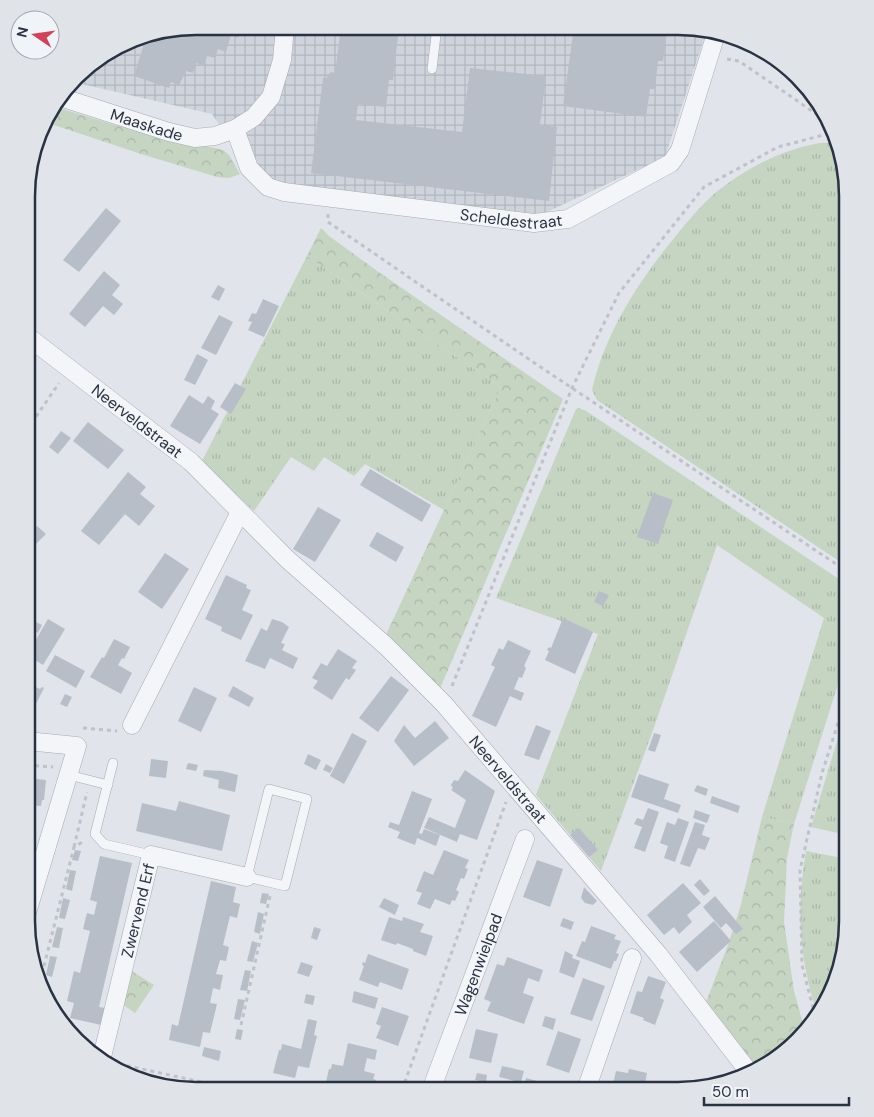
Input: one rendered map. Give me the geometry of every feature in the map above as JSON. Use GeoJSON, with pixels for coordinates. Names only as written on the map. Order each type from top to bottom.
{"type":"FeatureCollection","features":[{"type":"Feature","properties":{"kind":"street","name":"Maaskade"},"geometry":{"type":"LineString","coordinates":[[67,99],[169,132],[195,138],[215,136],[235,129],[254,117],[271,97],[282,60],[284,35]]}},
{"type":"Feature","properties":{"kind":"street","name":"Scheldestraat"},"geometry":{"type":"LineString","coordinates":[[235,129],[249,168],[268,187],[284,192],[534,223],[568,219],[671,163],[680,150],[715,39]]}},
{"type":"Feature","properties":{"kind":"street","name":"Neerveldstraat"},"geometry":{"type":"LineString","coordinates":[[35,342],[191,462],[287,559],[386,646],[444,704],[658,954],[745,1067]]}},
{"type":"Feature","properties":{"kind":"street"},"geometry":{"type":"LineString","coordinates":[[132,725],[240,512]]}},
{"type":"Feature","properties":{"kind":"street"},"geometry":{"type":"LineString","coordinates":[[35,742],[77,746],[35,887]]}},
{"type":"Feature","properties":{"kind":"street","name":"Wagenwielpad"},"geometry":{"type":"LineString","coordinates":[[434,1082],[525,839]]}},
{"type":"Feature","properties":{"kind":"street","name":"Zwervend Erf"},"geometry":{"type":"LineString","coordinates":[[103,1052],[150,855],[247,877]]}},
{"type":"Feature","properties":{"kind":"street"},"geometry":{"type":"LineString","coordinates":[[589,1082],[632,958]]}},
{"type":"Feature","properties":{"kind":"lane"},"geometry":{"type":"LineString","coordinates":[[432,69],[436,35]]}},
{"type":"Feature","properties":{"kind":"lane"},"geometry":{"type":"LineString","coordinates":[[113,763],[95,834],[104,844],[150,855]]}},
{"type":"Feature","properties":{"kind":"lane"},"geometry":{"type":"LineString","coordinates":[[70,772],[108,785]]}},
{"type":"Feature","properties":{"kind":"lane"},"geometry":{"type":"LineString","coordinates":[[269,789],[307,798],[286,886],[247,877],[269,789]]}},
{"type":"Feature","properties":{"kind":"path"},"geometry":{"type":"LineString","coordinates":[[710,56],[739,61],[817,114]]}},
{"type":"Feature","properties":{"kind":"path"},"geometry":{"type":"LineString","coordinates":[[444,704],[572,388],[619,293],[704,187],[778,147],[827,134]]}},
{"type":"Feature","properties":{"kind":"path"},"geometry":{"type":"LineString","coordinates":[[327,198],[328,222],[839,566]]}},
{"type":"Feature","properties":{"kind":"path"},"geometry":{"type":"LineString","coordinates":[[35,418],[68,368]]}},
{"type":"Feature","properties":{"kind":"path"},"geometry":{"type":"LineString","coordinates":[[813,1008],[802,965],[800,870],[822,773],[839,720]]}},
{"type":"Feature","properties":{"kind":"path"},"geometry":{"type":"LineString","coordinates":[[35,766],[70,772]]}},
{"type":"Feature","properties":{"kind":"path"},"geometry":{"type":"LineString","coordinates":[[43,971],[90,780]]}},
{"type":"Feature","properties":{"kind":"path"},"geometry":{"type":"LineString","coordinates":[[405,1082],[512,784]]}},
{"type":"Feature","properties":{"kind":"path"},"geometry":{"type":"LineString","coordinates":[[74,847],[95,834]]}},
{"type":"Feature","properties":{"kind":"path"},"geometry":{"type":"LineString","coordinates":[[241,1025],[273,883]]}},
{"type":"Feature","properties":{"kind":"path"},"geometry":{"type":"LineString","coordinates":[[126,1066],[201,1082]]}},
{"type":"Feature","properties":{"kind":"shaded area"},"geometry":{"type":"Polygon","coordinates":[[[678,35],[705,37],[665,157],[517,226],[262,187],[212,114],[81,84],[98,68],[134,47],[154,40],[175,36],[678,35]]]}},
{"type":"Feature","properties":{"kind":"green space"},"geometry":{"type":"Polygon","coordinates":[[[61,108],[115,125],[223,150],[229,155],[240,174],[229,178],[217,177],[52,124],[61,108]]]}},
{"type":"Feature","properties":{"kind":"green space"},"geometry":{"type":"Polygon","coordinates":[[[830,143],[838,175],[839,561],[597,400],[592,390],[606,347],[626,306],[651,268],[695,213],[720,189],[748,170],[783,153],[807,146],[830,143]]]}},
{"type":"Feature","properties":{"kind":"green space"},"geometry":{"type":"Polygon","coordinates":[[[321,228],[329,236],[380,273],[563,399],[439,691],[385,637],[501,387],[307,256],[321,228]]]}},
{"type":"Feature","properties":{"kind":"green space"},"geometry":{"type":"Polygon","coordinates":[[[307,256],[501,387],[444,510],[365,464],[354,476],[324,457],[314,471],[291,457],[254,511],[201,463],[307,256]]]}},
{"type":"Feature","properties":{"kind":"green space"},"geometry":{"type":"Polygon","coordinates":[[[579,408],[586,411],[839,579],[839,681],[794,824],[762,817],[824,618],[717,545],[651,736],[601,871],[536,795],[598,634],[496,598],[576,409],[579,408]]]}},
{"type":"Feature","properties":{"kind":"green space"},"geometry":{"type":"Polygon","coordinates":[[[839,735],[839,833],[811,827],[839,735]]]}},
{"type":"Feature","properties":{"kind":"green space"},"geometry":{"type":"Polygon","coordinates":[[[762,817],[794,824],[787,858],[784,922],[794,991],[803,1023],[776,1049],[753,1063],[706,1002],[740,908],[762,817]]]}},
{"type":"Feature","properties":{"kind":"green space"},"geometry":{"type":"Polygon","coordinates":[[[806,851],[839,857],[839,932],[836,953],[827,983],[815,1006],[806,972],[801,933],[800,914],[806,851]]]}},
{"type":"Feature","properties":{"kind":"green space"},"geometry":{"type":"Polygon","coordinates":[[[130,970],[154,985],[135,1013],[122,1004],[130,970]]]}},
{"type":"Feature","properties":{"kind":"building"},"geometry":{"type":"Polygon","coordinates":[[[231,35],[226,52],[218,49],[215,58],[207,56],[204,66],[196,63],[193,73],[186,71],[179,85],[171,82],[169,88],[134,76],[144,44],[175,36],[231,35]]]}},
{"type":"Feature","properties":{"kind":"building"},"geometry":{"type":"Polygon","coordinates":[[[340,35],[398,35],[393,80],[389,80],[386,107],[358,104],[356,120],[462,132],[470,68],[546,76],[540,125],[557,127],[549,201],[311,173],[323,78],[327,78],[331,72],[335,73],[340,35]]]}},
{"type":"Feature","properties":{"kind":"building"},"geometry":{"type":"Polygon","coordinates":[[[573,35],[667,35],[663,61],[658,61],[655,89],[650,89],[646,117],[563,106],[573,35]]]}},
{"type":"Feature","properties":{"kind":"building"},"geometry":{"type":"Polygon","coordinates":[[[106,208],[121,221],[79,272],[63,260],[106,208]]]}},
{"type":"Feature","properties":{"kind":"building"},"geometry":{"type":"Polygon","coordinates":[[[104,271],[120,285],[112,295],[123,304],[114,315],[103,306],[85,327],[69,314],[104,271]]]}},
{"type":"Feature","properties":{"kind":"building"},"geometry":{"type":"Polygon","coordinates":[[[218,285],[225,289],[219,301],[211,297],[218,285]]]}},
{"type":"Feature","properties":{"kind":"building"},"geometry":{"type":"Polygon","coordinates":[[[263,299],[279,306],[264,337],[248,330],[252,322],[248,321],[252,313],[256,314],[263,299]]]}},
{"type":"Feature","properties":{"kind":"building"},"geometry":{"type":"Polygon","coordinates":[[[219,315],[233,322],[216,355],[201,348],[219,315]]]}},
{"type":"Feature","properties":{"kind":"building"},"geometry":{"type":"Polygon","coordinates":[[[197,354],[208,360],[195,385],[184,380],[197,354]]]}},
{"type":"Feature","properties":{"kind":"building"},"geometry":{"type":"Polygon","coordinates":[[[235,383],[246,389],[231,414],[220,407],[235,383]]]}},
{"type":"Feature","properties":{"kind":"building"},"geometry":{"type":"Polygon","coordinates":[[[189,395],[203,404],[208,396],[215,401],[211,409],[219,414],[200,444],[170,426],[189,395]]]}},
{"type":"Feature","properties":{"kind":"building"},"geometry":{"type":"Polygon","coordinates":[[[88,422],[124,450],[108,469],[73,441],[88,422]]]}},
{"type":"Feature","properties":{"kind":"building"},"geometry":{"type":"Polygon","coordinates":[[[61,431],[71,438],[58,454],[49,447],[61,431]]]}},
{"type":"Feature","properties":{"kind":"building"},"geometry":{"type":"Polygon","coordinates":[[[370,469],[431,505],[422,522],[360,485],[370,469]]]}},
{"type":"Feature","properties":{"kind":"building"},"geometry":{"type":"Polygon","coordinates":[[[128,472],[146,487],[140,494],[155,506],[139,526],[125,514],[99,545],[81,531],[128,472]]]}},
{"type":"Feature","properties":{"kind":"building"},"geometry":{"type":"Polygon","coordinates":[[[653,493],[673,500],[658,544],[637,537],[653,493]]]}},
{"type":"Feature","properties":{"kind":"building"},"geometry":{"type":"Polygon","coordinates":[[[318,507],[341,520],[315,562],[293,549],[318,507]]]}},
{"type":"Feature","properties":{"kind":"building"},"geometry":{"type":"Polygon","coordinates":[[[37,526],[46,534],[35,545],[35,528],[37,526]]]}},
{"type":"Feature","properties":{"kind":"building"},"geometry":{"type":"Polygon","coordinates":[[[377,532],[404,547],[396,562],[369,546],[377,532]]]}},
{"type":"Feature","properties":{"kind":"building"},"geometry":{"type":"Polygon","coordinates":[[[165,553],[189,569],[162,609],[138,592],[165,553]]]}},
{"type":"Feature","properties":{"kind":"building"},"geometry":{"type":"Polygon","coordinates":[[[226,575],[247,585],[246,588],[251,590],[242,610],[253,615],[241,640],[221,631],[222,627],[205,619],[226,575]]]}},
{"type":"Feature","properties":{"kind":"building"},"geometry":{"type":"Polygon","coordinates":[[[599,591],[609,595],[603,606],[594,602],[599,591]]]}},
{"type":"Feature","properties":{"kind":"building"},"geometry":{"type":"Polygon","coordinates":[[[563,618],[593,632],[575,674],[545,660],[549,651],[547,650],[549,647],[551,648],[563,618]]]}},
{"type":"Feature","properties":{"kind":"building"},"geometry":{"type":"Polygon","coordinates":[[[48,619],[65,629],[43,665],[35,660],[35,641],[48,619]]]}},
{"type":"Feature","properties":{"kind":"building"},"geometry":{"type":"Polygon","coordinates":[[[272,619],[282,622],[289,627],[281,643],[285,644],[282,650],[298,658],[293,669],[270,658],[265,669],[245,661],[261,628],[267,631],[272,619]]]}},
{"type":"Feature","properties":{"kind":"building"},"geometry":{"type":"Polygon","coordinates":[[[36,622],[42,625],[38,633],[35,632],[36,622]]]}},
{"type":"Feature","properties":{"kind":"building"},"geometry":{"type":"Polygon","coordinates":[[[114,639],[130,647],[124,659],[122,658],[118,665],[132,673],[121,694],[90,677],[102,657],[104,658],[114,639]]]}},
{"type":"Feature","properties":{"kind":"building"},"geometry":{"type":"Polygon","coordinates":[[[508,640],[531,651],[524,666],[526,668],[522,678],[519,677],[514,689],[524,693],[521,701],[510,696],[496,727],[472,716],[495,667],[491,665],[499,648],[503,650],[508,640]]]}},
{"type":"Feature","properties":{"kind":"building"},"geometry":{"type":"Polygon","coordinates":[[[338,649],[357,661],[352,668],[356,670],[349,680],[346,678],[332,700],[313,688],[318,681],[312,678],[321,663],[327,666],[338,649]]]}},
{"type":"Feature","properties":{"kind":"building"},"geometry":{"type":"Polygon","coordinates":[[[55,655],[85,671],[76,688],[46,671],[55,655]]]}},
{"type":"Feature","properties":{"kind":"building"},"geometry":{"type":"Polygon","coordinates":[[[391,676],[409,690],[378,732],[359,718],[391,676]]]}},
{"type":"Feature","properties":{"kind":"building"},"geometry":{"type":"Polygon","coordinates":[[[233,686],[254,698],[249,707],[228,696],[233,686]]]}},
{"type":"Feature","properties":{"kind":"building"},"geometry":{"type":"Polygon","coordinates":[[[35,687],[40,689],[44,688],[35,706],[35,687]]]}},
{"type":"Feature","properties":{"kind":"building"},"geometry":{"type":"Polygon","coordinates":[[[194,687],[217,698],[201,732],[178,721],[194,687]]]}},
{"type":"Feature","properties":{"kind":"building"},"geometry":{"type":"Polygon","coordinates":[[[65,694],[72,697],[67,707],[60,704],[65,694]]]}},
{"type":"Feature","properties":{"kind":"building"},"geometry":{"type":"Polygon","coordinates":[[[435,721],[449,738],[414,766],[394,741],[404,725],[415,738],[435,721]]]}},
{"type":"Feature","properties":{"kind":"building"},"geometry":{"type":"Polygon","coordinates":[[[536,725],[551,731],[539,760],[524,755],[536,725]]]}},
{"type":"Feature","properties":{"kind":"building"},"geometry":{"type":"Polygon","coordinates":[[[352,733],[367,741],[344,784],[330,776],[352,733]]]}},
{"type":"Feature","properties":{"kind":"building"},"geometry":{"type":"Polygon","coordinates":[[[654,733],[661,735],[655,752],[648,750],[654,733]]]}},
{"type":"Feature","properties":{"kind":"building"},"geometry":{"type":"Polygon","coordinates":[[[308,754],[321,760],[316,770],[304,764],[308,754]]]}},
{"type":"Feature","properties":{"kind":"building"},"geometry":{"type":"Polygon","coordinates":[[[151,759],[168,761],[166,778],[149,776],[151,759]]]}},
{"type":"Feature","properties":{"kind":"building"},"geometry":{"type":"Polygon","coordinates":[[[188,763],[198,765],[196,771],[186,769],[188,763]]]}},
{"type":"Feature","properties":{"kind":"building"},"geometry":{"type":"Polygon","coordinates":[[[326,764],[333,768],[330,773],[323,770],[326,764]]]}},
{"type":"Feature","properties":{"kind":"building"},"geometry":{"type":"Polygon","coordinates":[[[204,770],[222,771],[238,775],[235,792],[218,788],[219,780],[203,776],[204,770]]]}},
{"type":"Feature","properties":{"kind":"building"},"geometry":{"type":"Polygon","coordinates":[[[465,770],[495,791],[477,840],[460,834],[457,842],[424,828],[429,817],[455,828],[466,800],[451,790],[453,788],[451,785],[454,780],[458,781],[465,770]]]}},
{"type":"Feature","properties":{"kind":"building"},"geometry":{"type":"Polygon","coordinates":[[[639,774],[669,784],[664,799],[681,805],[678,813],[631,797],[639,774]]]}},
{"type":"Feature","properties":{"kind":"building"},"geometry":{"type":"Polygon","coordinates":[[[35,779],[46,780],[44,800],[42,800],[41,806],[35,806],[35,779]]]}},
{"type":"Feature","properties":{"kind":"building"},"geometry":{"type":"Polygon","coordinates":[[[697,785],[708,789],[706,796],[694,791],[697,785]]]}},
{"type":"Feature","properties":{"kind":"building"},"geometry":{"type":"Polygon","coordinates":[[[412,791],[432,799],[419,833],[422,834],[424,829],[440,835],[436,846],[417,838],[415,845],[397,838],[400,832],[388,827],[390,822],[399,825],[412,791]]]}},
{"type":"Feature","properties":{"kind":"building"},"geometry":{"type":"Polygon","coordinates":[[[712,796],[740,806],[738,813],[710,803],[712,796]]]}},
{"type":"Feature","properties":{"kind":"building"},"geometry":{"type":"Polygon","coordinates":[[[179,801],[230,815],[222,851],[136,831],[142,803],[176,811],[179,801]]]}},
{"type":"Feature","properties":{"kind":"building"},"geometry":{"type":"Polygon","coordinates":[[[648,808],[659,812],[645,852],[634,848],[642,827],[634,824],[637,818],[643,820],[648,808]]]}},
{"type":"Feature","properties":{"kind":"building"},"geometry":{"type":"Polygon","coordinates":[[[695,810],[710,815],[707,823],[693,818],[695,810]]]}},
{"type":"Feature","properties":{"kind":"building"},"geometry":{"type":"Polygon","coordinates":[[[678,818],[689,822],[675,862],[664,858],[668,846],[660,843],[667,822],[675,825],[678,818]]]}},
{"type":"Feature","properties":{"kind":"building"},"geometry":{"type":"Polygon","coordinates":[[[695,822],[705,825],[702,835],[710,838],[705,850],[698,848],[690,867],[680,864],[695,822]]]}},
{"type":"Feature","properties":{"kind":"building"},"geometry":{"type":"Polygon","coordinates":[[[579,828],[598,850],[589,857],[570,835],[579,828]]]}},
{"type":"Feature","properties":{"kind":"building"},"geometry":{"type":"Polygon","coordinates":[[[75,850],[81,851],[78,861],[72,860],[75,850]]]}},
{"type":"Feature","properties":{"kind":"building"},"geometry":{"type":"Polygon","coordinates":[[[444,850],[469,860],[465,868],[468,869],[464,879],[461,878],[456,890],[459,892],[455,901],[452,900],[450,905],[435,899],[430,909],[417,904],[422,893],[416,891],[424,871],[433,875],[444,850]]]}},
{"type":"Feature","properties":{"kind":"building"},"geometry":{"type":"Polygon","coordinates":[[[100,856],[132,863],[99,1007],[105,1008],[101,1025],[70,1018],[74,1003],[67,1001],[74,971],[80,973],[90,931],[83,929],[87,913],[94,915],[97,902],[90,900],[100,856]]]}},
{"type":"Feature","properties":{"kind":"building"},"geometry":{"type":"Polygon","coordinates":[[[537,860],[563,869],[550,907],[523,897],[537,860]]]}},
{"type":"Feature","properties":{"kind":"building"},"geometry":{"type":"Polygon","coordinates":[[[70,870],[76,871],[72,891],[66,889],[70,870]]]}},
{"type":"Feature","properties":{"kind":"building"},"geometry":{"type":"Polygon","coordinates":[[[700,879],[710,891],[704,896],[694,885],[700,879]]]}},
{"type":"Feature","properties":{"kind":"building"},"geometry":{"type":"Polygon","coordinates":[[[211,881],[236,887],[233,902],[240,904],[237,918],[230,916],[223,945],[229,947],[226,961],[220,960],[216,974],[223,975],[220,990],[213,988],[210,1003],[217,1004],[210,1033],[203,1032],[200,1047],[169,1040],[172,1024],[178,1026],[211,881]]]}},
{"type":"Feature","properties":{"kind":"building"},"geometry":{"type":"Polygon","coordinates":[[[683,883],[701,903],[687,915],[692,922],[679,934],[674,927],[664,935],[647,915],[683,883]]]}},
{"type":"Feature","properties":{"kind":"building"},"geometry":{"type":"Polygon","coordinates":[[[584,887],[597,901],[593,905],[585,903],[581,898],[584,887]]]}},
{"type":"Feature","properties":{"kind":"building"},"geometry":{"type":"Polygon","coordinates":[[[262,893],[269,894],[266,904],[260,903],[262,893]]]}},
{"type":"Feature","properties":{"kind":"building"},"geometry":{"type":"Polygon","coordinates":[[[715,896],[743,929],[736,934],[726,923],[721,928],[703,907],[715,896]]]}},
{"type":"Feature","properties":{"kind":"building"},"geometry":{"type":"Polygon","coordinates":[[[63,898],[70,900],[65,919],[59,918],[63,898]]]}},
{"type":"Feature","properties":{"kind":"building"},"geometry":{"type":"Polygon","coordinates":[[[384,898],[399,905],[395,915],[379,907],[384,898]]]}},
{"type":"Feature","properties":{"kind":"building"},"geometry":{"type":"Polygon","coordinates":[[[258,912],[264,914],[260,934],[254,932],[258,912]]]}},
{"type":"Feature","properties":{"kind":"building"},"geometry":{"type":"Polygon","coordinates":[[[389,917],[402,921],[403,917],[424,924],[420,932],[433,936],[426,956],[397,943],[396,945],[381,940],[389,917]]]}},
{"type":"Feature","properties":{"kind":"building"},"geometry":{"type":"Polygon","coordinates":[[[563,918],[574,922],[571,930],[560,926],[563,918]]]}},
{"type":"Feature","properties":{"kind":"building"},"geometry":{"type":"Polygon","coordinates":[[[714,921],[731,941],[697,972],[679,952],[714,921]]]}},
{"type":"Feature","properties":{"kind":"building"},"geometry":{"type":"Polygon","coordinates":[[[591,926],[616,935],[614,939],[621,941],[616,953],[619,954],[611,969],[576,956],[582,941],[585,942],[591,926]]]}},
{"type":"Feature","properties":{"kind":"building"},"geometry":{"type":"Polygon","coordinates":[[[57,927],[63,928],[59,948],[52,947],[57,927]]]}},
{"type":"Feature","properties":{"kind":"building"},"geometry":{"type":"Polygon","coordinates":[[[314,927],[321,929],[317,940],[311,938],[314,927]]]}},
{"type":"Feature","properties":{"kind":"building"},"geometry":{"type":"Polygon","coordinates":[[[252,941],[258,943],[253,962],[247,961],[252,941]]]}},
{"type":"Feature","properties":{"kind":"building"},"geometry":{"type":"Polygon","coordinates":[[[565,951],[573,955],[572,958],[580,961],[574,978],[559,972],[565,951]]]}},
{"type":"Feature","properties":{"kind":"building"},"geometry":{"type":"Polygon","coordinates":[[[368,954],[409,969],[402,990],[380,982],[378,987],[359,980],[364,966],[362,965],[363,962],[365,963],[368,954]]]}},
{"type":"Feature","properties":{"kind":"building"},"geometry":{"type":"Polygon","coordinates":[[[50,956],[57,957],[52,977],[46,975],[50,956]]]}},
{"type":"Feature","properties":{"kind":"building"},"geometry":{"type":"Polygon","coordinates":[[[507,957],[543,970],[539,982],[528,978],[523,993],[534,997],[524,1024],[487,1011],[491,1002],[484,999],[497,964],[504,966],[507,957]]]}},
{"type":"Feature","properties":{"kind":"building"},"geometry":{"type":"Polygon","coordinates":[[[301,962],[313,966],[309,977],[297,973],[301,962]]]}},
{"type":"Feature","properties":{"kind":"building"},"geometry":{"type":"Polygon","coordinates":[[[245,970],[251,971],[247,991],[240,990],[245,970]]]}},
{"type":"Feature","properties":{"kind":"building"},"geometry":{"type":"Polygon","coordinates":[[[648,976],[666,982],[660,998],[664,1000],[655,1025],[643,1020],[644,1018],[630,1013],[637,991],[642,992],[648,976]]]}},
{"type":"Feature","properties":{"kind":"building"},"geometry":{"type":"Polygon","coordinates":[[[583,978],[605,986],[592,1021],[570,1014],[583,978]]]}},
{"type":"Feature","properties":{"kind":"building"},"geometry":{"type":"Polygon","coordinates":[[[354,991],[378,998],[375,1009],[352,1002],[354,991]]]}},
{"type":"Feature","properties":{"kind":"building"},"geometry":{"type":"Polygon","coordinates":[[[306,994],[315,996],[313,1005],[304,1003],[306,994]]]}},
{"type":"Feature","properties":{"kind":"building"},"geometry":{"type":"Polygon","coordinates":[[[238,999],[245,1000],[240,1020],[234,1019],[238,999]]]}},
{"type":"Feature","properties":{"kind":"building"},"geometry":{"type":"Polygon","coordinates":[[[382,1007],[409,1016],[398,1046],[376,1038],[381,1026],[376,1024],[382,1007]]]}},
{"type":"Feature","properties":{"kind":"building"},"geometry":{"type":"Polygon","coordinates":[[[545,1016],[556,1019],[553,1030],[542,1026],[545,1016]]]}},
{"type":"Feature","properties":{"kind":"building"},"geometry":{"type":"Polygon","coordinates":[[[308,1019],[317,1021],[314,1035],[317,1036],[309,1068],[298,1066],[295,1078],[273,1073],[282,1044],[301,1049],[308,1019]]]}},
{"type":"Feature","properties":{"kind":"building"},"geometry":{"type":"Polygon","coordinates":[[[237,1029],[243,1030],[241,1040],[235,1039],[237,1029]]]}},
{"type":"Feature","properties":{"kind":"building"},"geometry":{"type":"Polygon","coordinates":[[[476,1029],[498,1034],[491,1063],[469,1058],[476,1029]]]}},
{"type":"Feature","properties":{"kind":"building"},"geometry":{"type":"Polygon","coordinates":[[[558,1031],[581,1039],[569,1073],[546,1065],[558,1031]]]}},
{"type":"Feature","properties":{"kind":"building"},"geometry":{"type":"Polygon","coordinates":[[[348,1043],[377,1050],[375,1060],[367,1058],[364,1071],[375,1074],[373,1079],[376,1080],[375,1082],[326,1082],[332,1064],[343,1066],[348,1043]]]}},
{"type":"Feature","properties":{"kind":"building"},"geometry":{"type":"Polygon","coordinates":[[[204,1047],[221,1051],[219,1061],[202,1056],[204,1047]]]}},
{"type":"Feature","properties":{"kind":"building"},"geometry":{"type":"Polygon","coordinates":[[[502,1066],[524,1071],[521,1082],[499,1077],[502,1066]]]}},
{"type":"Feature","properties":{"kind":"building"},"geometry":{"type":"Polygon","coordinates":[[[629,1069],[647,1073],[645,1082],[614,1082],[616,1071],[628,1073],[629,1069]]]}},
{"type":"Feature","properties":{"kind":"building"},"geometry":{"type":"Polygon","coordinates":[[[477,1073],[487,1075],[486,1082],[475,1080],[477,1073]]]}},
{"type":"Feature","properties":{"kind":"building"},"geometry":{"type":"Polygon","coordinates":[[[526,1078],[537,1082],[525,1082],[526,1078]]]}}]}
